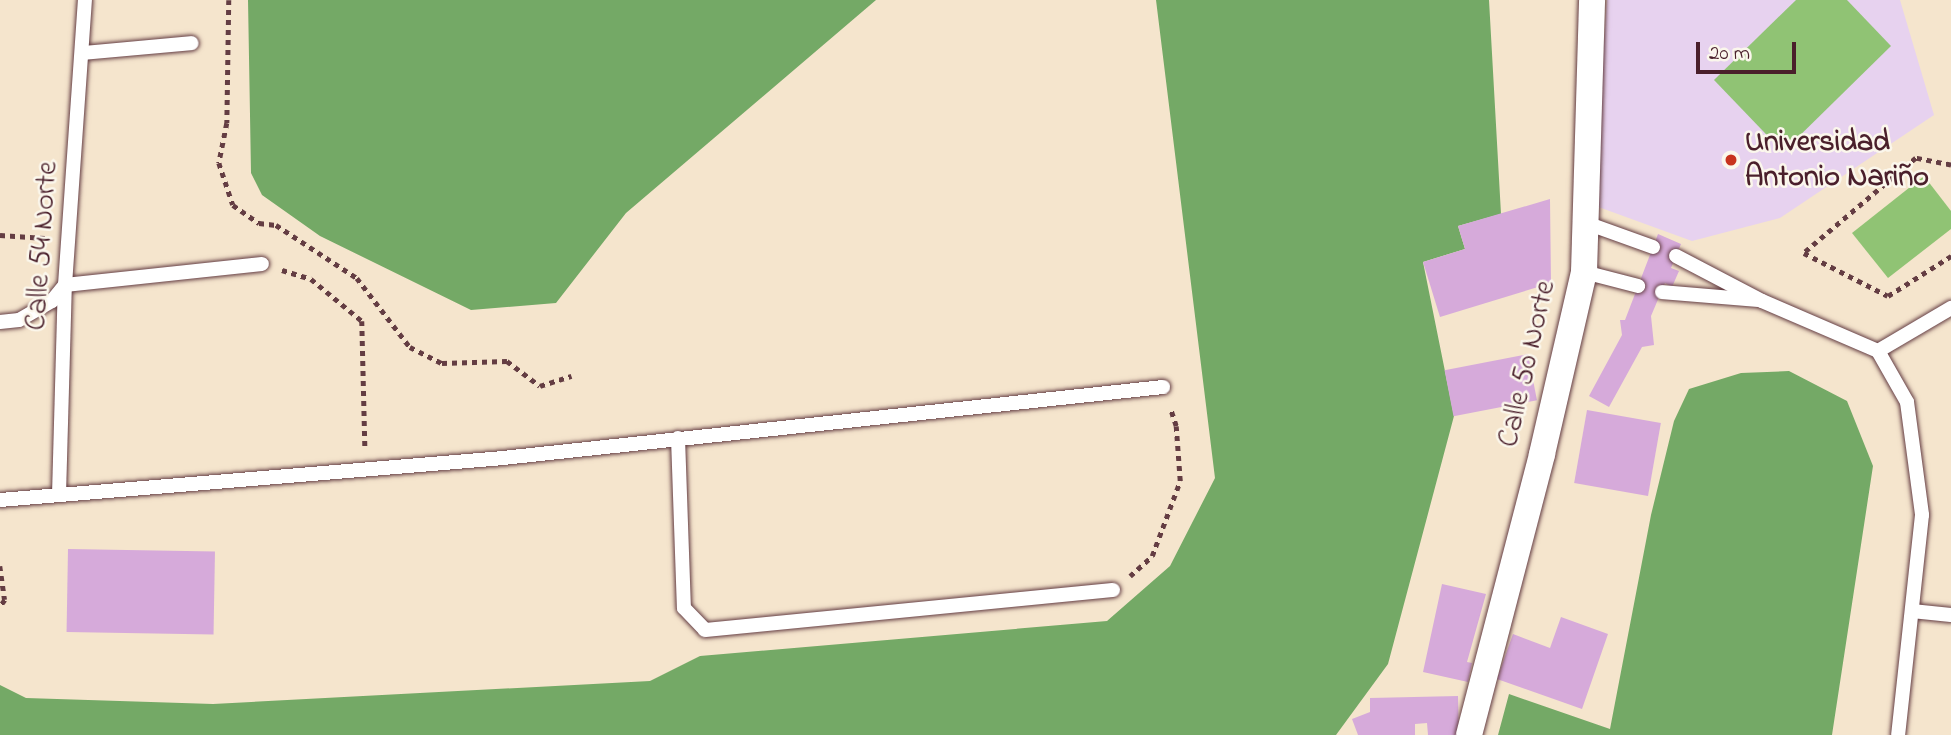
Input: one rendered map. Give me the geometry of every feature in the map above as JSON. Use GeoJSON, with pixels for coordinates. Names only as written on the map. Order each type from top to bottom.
{"type":"FeatureCollection","features":[{"type":"Feature","properties":{"kind":"street","name":"Calle 50 Norte"},"geometry":{"type":"LineString","coordinates":[[1469,735],[1542,454],[1584,272],[1589,224],[1592,0]]}},
{"type":"Feature","properties":{"kind":"lane","name":"Calle 54 Norte"},"geometry":{"type":"LineString","coordinates":[[59,495],[65,285],[85,0]]}},
{"type":"Feature","properties":{"kind":"lane"},"geometry":{"type":"LineString","coordinates":[[83,53],[192,43]]}},
{"type":"Feature","properties":{"kind":"lane"},"geometry":{"type":"LineString","coordinates":[[1589,224],[1653,247]]}},
{"type":"Feature","properties":{"kind":"lane"},"geometry":{"type":"LineString","coordinates":[[1676,256],[1762,301],[1878,351],[1907,401],[1922,515],[1898,735]]}},
{"type":"Feature","properties":{"kind":"lane"},"geometry":{"type":"LineString","coordinates":[[0,322],[19,320],[52,301],[65,285],[262,264]]}},
{"type":"Feature","properties":{"kind":"lane"},"geometry":{"type":"LineString","coordinates":[[1584,272],[1637,286]]}},
{"type":"Feature","properties":{"kind":"lane"},"geometry":{"type":"LineString","coordinates":[[1662,292],[1762,301]]}},
{"type":"Feature","properties":{"kind":"lane"},"geometry":{"type":"LineString","coordinates":[[1878,351],[1951,308]]}},
{"type":"Feature","properties":{"kind":"lane"},"geometry":{"type":"LineString","coordinates":[[0,500],[366,470],[1163,387]]}},
{"type":"Feature","properties":{"kind":"lane"},"geometry":{"type":"LineString","coordinates":[[677,438],[684,607],[705,630],[1113,590]]}},
{"type":"Feature","properties":{"kind":"lane"},"geometry":{"type":"LineString","coordinates":[[1912,611],[1951,615]]}},
{"type":"Feature","properties":{"kind":"path"},"geometry":{"type":"LineString","coordinates":[[229,0],[227,123],[219,163],[233,205],[259,223],[276,225],[357,278],[410,347],[442,363],[507,361],[540,386],[571,376]]}},
{"type":"Feature","properties":{"kind":"path"},"geometry":{"type":"LineString","coordinates":[[1951,165],[1916,158],[1804,253],[1888,296],[1951,256]]}},
{"type":"Feature","properties":{"kind":"path"},"geometry":{"type":"LineString","coordinates":[[0,235],[68,239]]}},
{"type":"Feature","properties":{"kind":"path"},"geometry":{"type":"LineString","coordinates":[[262,264],[311,279],[362,321],[366,470]]}},
{"type":"Feature","properties":{"kind":"path"},"geometry":{"type":"LineString","coordinates":[[1113,590],[1152,556],[1180,481],[1176,426],[1163,387]]}},
{"type":"Feature","properties":{"kind":"path"},"geometry":{"type":"LineString","coordinates":[[0,566],[5,600],[0,607]]}},
{"type":"Feature","properties":{"kind":"shaded area","name":"Universidad Antonio Nariño"},"geometry":{"type":"Polygon","coordinates":[[[1607,0],[1900,0],[1934,115],[1780,218],[1692,241],[1593,205],[1607,0]]]}},
{"type":"Feature","properties":{"kind":"green space"},"geometry":{"type":"Polygon","coordinates":[[[248,0],[876,0],[626,213],[556,303],[471,310],[320,236],[262,195],[251,173],[248,0]]]}},
{"type":"Feature","properties":{"kind":"green space"},"geometry":{"type":"Polygon","coordinates":[[[1156,0],[1489,0],[1501,214],[1458,226],[1465,249],[1423,262],[1454,416],[1388,664],[1336,735],[0,735],[0,685],[26,698],[213,704],[650,681],[700,656],[1107,621],[1170,566],[1215,478],[1156,0]]]}},
{"type":"Feature","properties":{"kind":"green space"},"geometry":{"type":"Polygon","coordinates":[[[1796,0],[1847,0],[1891,46],[1783,152],[1714,80],[1796,0]]]}},
{"type":"Feature","properties":{"kind":"green space"},"geometry":{"type":"Polygon","coordinates":[[[1924,176],[1951,211],[1951,229],[1888,278],[1852,233],[1924,176]]]}},
{"type":"Feature","properties":{"kind":"green space"},"geometry":{"type":"Polygon","coordinates":[[[1789,371],[1847,401],[1873,466],[1832,735],[1498,735],[1509,694],[1610,729],[1651,515],[1674,421],[1689,389],[1741,373],[1789,371]]]}},
{"type":"Feature","properties":{"kind":"building"},"geometry":{"type":"Polygon","coordinates":[[[1550,199],[1551,283],[1440,317],[1423,262],[1465,249],[1458,226],[1550,199]]]}},
{"type":"Feature","properties":{"kind":"building"},"geometry":{"type":"Polygon","coordinates":[[[1658,234],[1681,244],[1671,268],[1679,271],[1672,287],[1665,283],[1651,316],[1654,345],[1642,347],[1609,407],[1589,396],[1622,335],[1620,320],[1625,320],[1658,234]]]}},
{"type":"Feature","properties":{"kind":"building"},"geometry":{"type":"Polygon","coordinates":[[[1528,354],[1537,400],[1454,416],[1445,370],[1528,354]]]}},
{"type":"Feature","properties":{"kind":"building"},"geometry":{"type":"Polygon","coordinates":[[[1587,410],[1661,423],[1648,496],[1574,483],[1587,410]]]}},
{"type":"Feature","properties":{"kind":"building"},"geometry":{"type":"Polygon","coordinates":[[[68,549],[215,552],[214,635],[67,632],[68,549]]]}},
{"type":"Feature","properties":{"kind":"building"},"geometry":{"type":"Polygon","coordinates":[[[1442,584],[1486,594],[1467,662],[1472,663],[1468,682],[1423,672],[1442,584]]]}},
{"type":"Feature","properties":{"kind":"building"},"geometry":{"type":"Polygon","coordinates":[[[1561,617],[1608,634],[1582,709],[1497,679],[1513,634],[1550,648],[1561,617]]]}},
{"type":"Feature","properties":{"kind":"building"},"geometry":{"type":"Polygon","coordinates":[[[1458,696],[1459,735],[1428,735],[1427,723],[1415,724],[1415,735],[1358,735],[1352,719],[1370,712],[1370,698],[1458,696]]]}},
{"type":"Feature","properties":{"kind":"place","name":"Universidad Antonio Nariño"},"geometry":{"type":"Point","coordinates":[1731,160]}}]}
